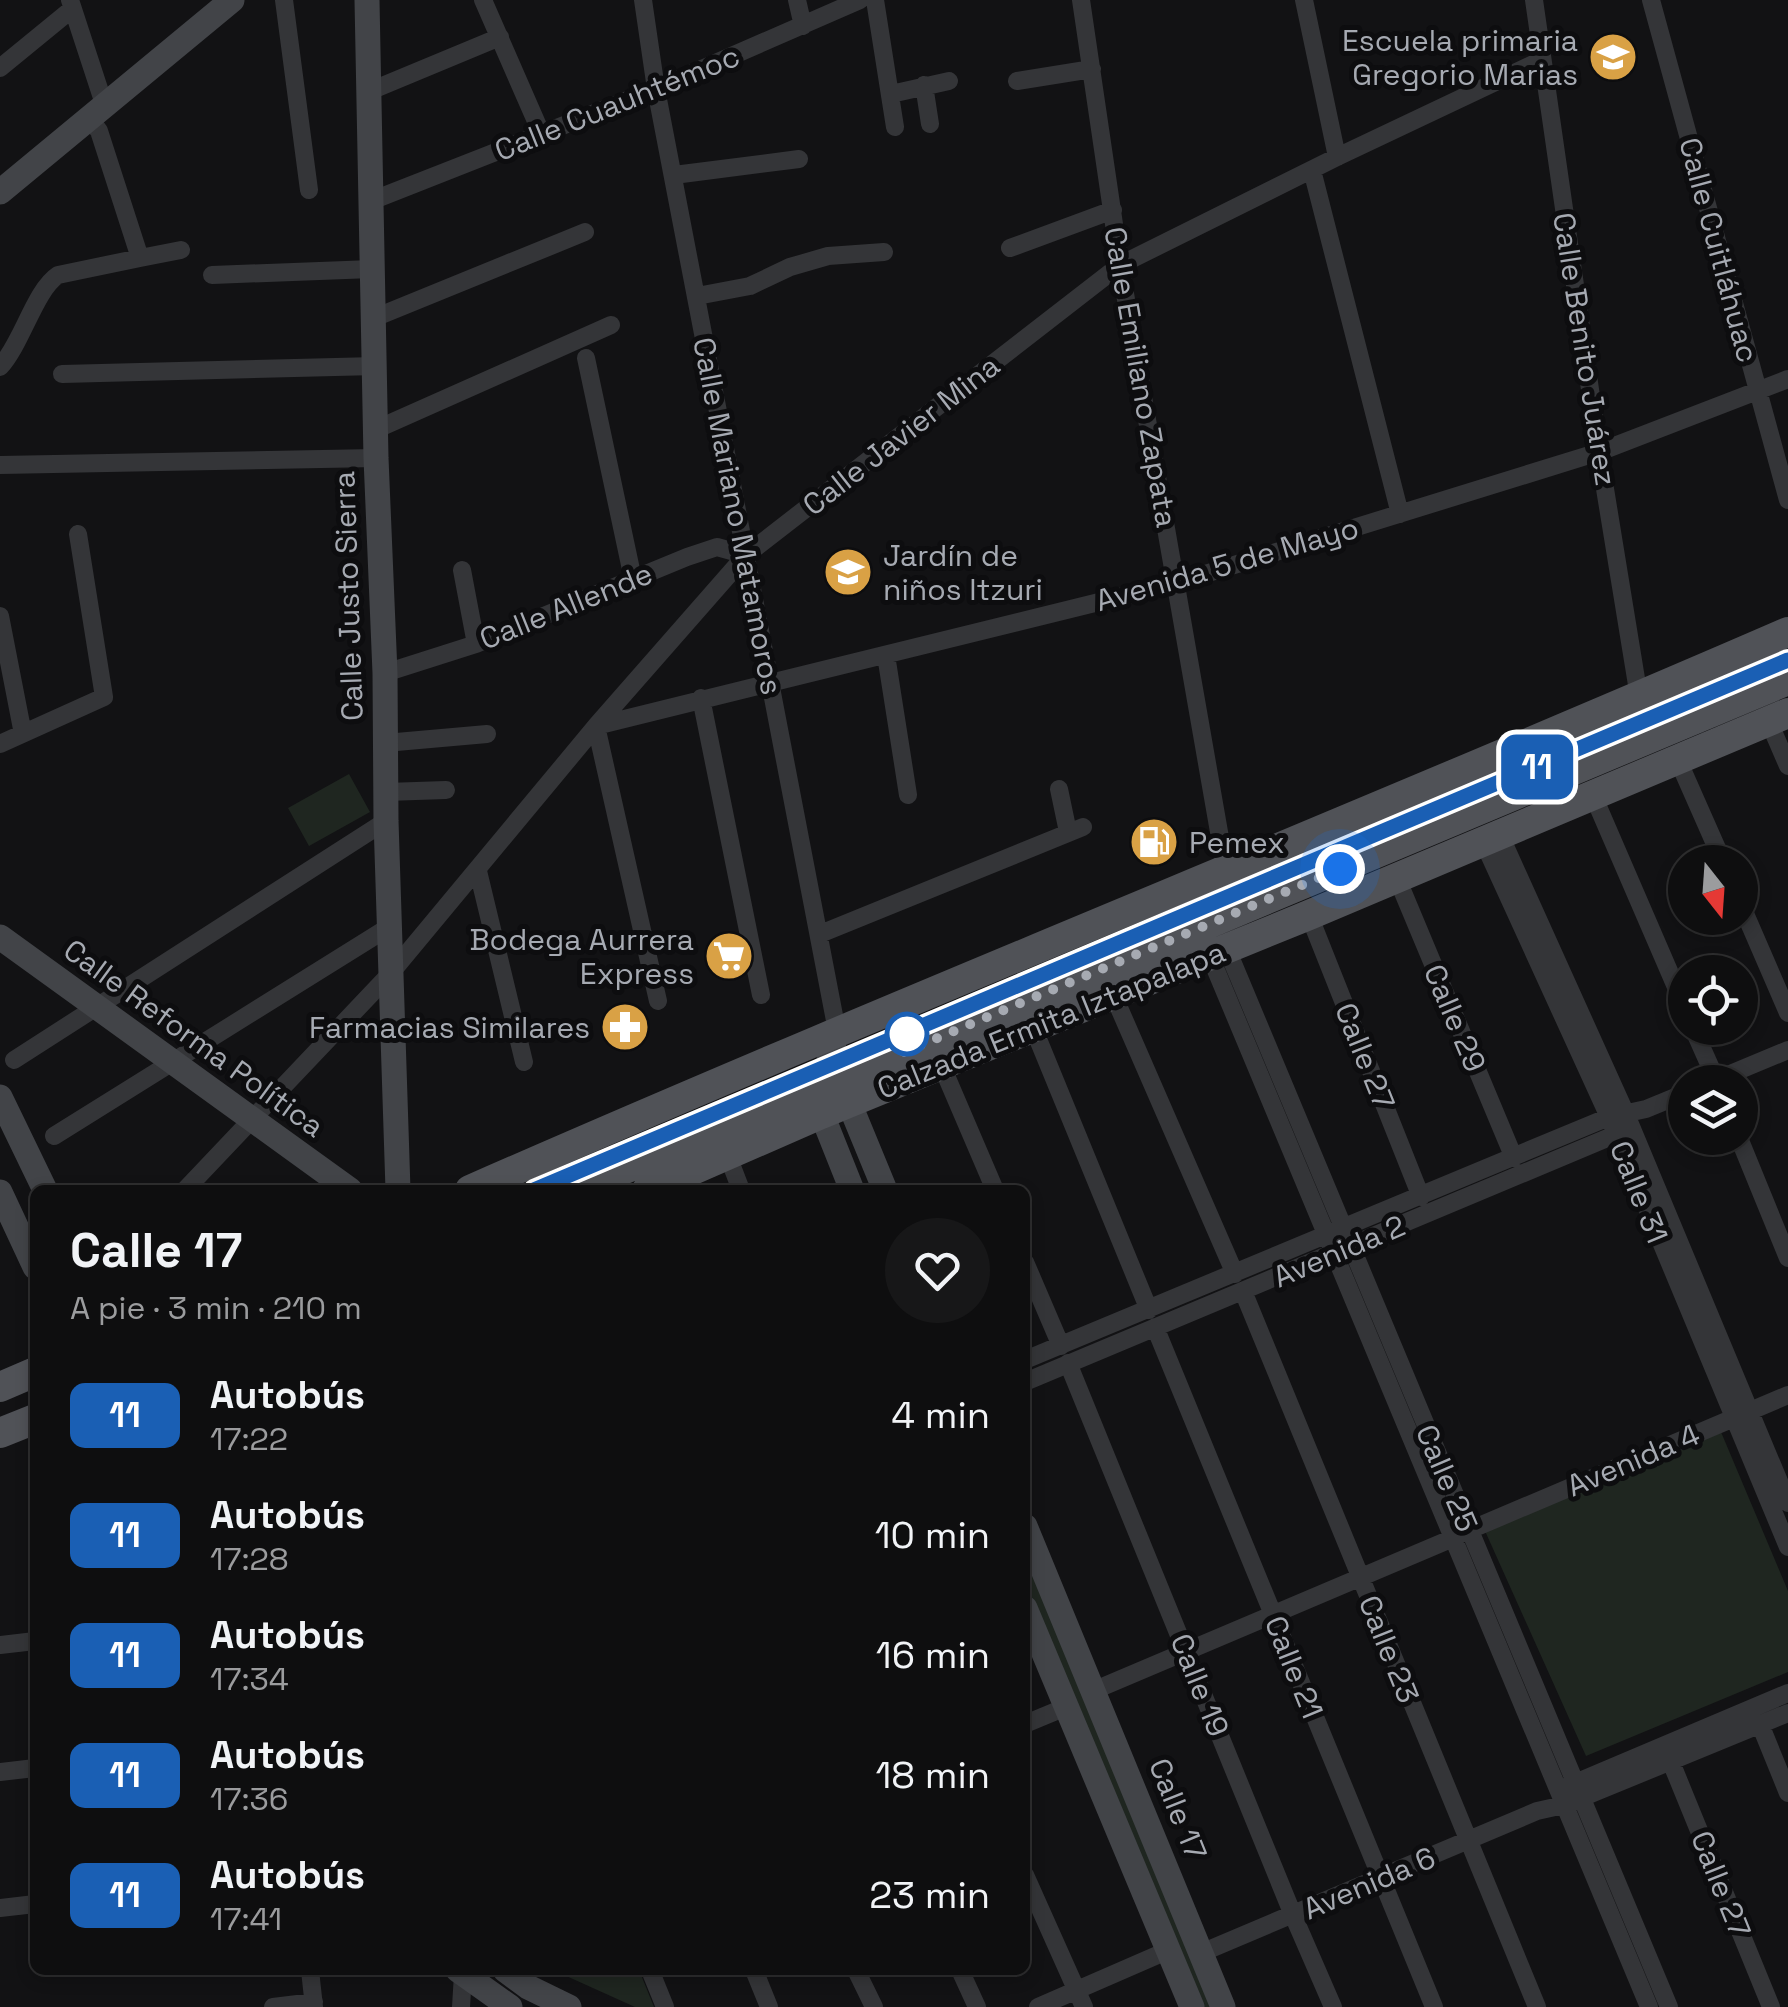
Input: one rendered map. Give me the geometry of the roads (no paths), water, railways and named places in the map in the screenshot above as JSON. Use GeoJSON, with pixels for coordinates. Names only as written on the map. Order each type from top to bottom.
{"type":"FeatureCollection","features":[{"type":"Feature","properties":{"kind":"main road"},"geometry":{"type":"LineString","coordinates":[[482,1185],[837,1031],[1226,872],[1788,632]]}},
{"type":"Feature","properties":{"kind":"main road","name":"Calzada Ermita Iztapalapa"},"geometry":{"type":"LineString","coordinates":[[587,1185],[830,1090],[1788,680]]}},
{"type":"Feature","properties":{"kind":"main road","name":"Calzada Ermita Iztapalapa"},"geometry":{"type":"LineString","coordinates":[[658,1185],[728,1156],[830,1090],[941,1064],[1778,718]]}},
{"type":"Feature","properties":{"kind":"main road"},"geometry":{"type":"LineString","coordinates":[[0,1387],[30,1374]]}},
{"type":"Feature","properties":{"kind":"main road"},"geometry":{"type":"LineString","coordinates":[[0,1433],[30,1420]]}},
{"type":"Feature","properties":{"kind":"main road"},"geometry":{"type":"LineString","coordinates":[[0,1453],[30,1442]]}},
{"type":"Feature","properties":{"kind":"street"},"geometry":{"type":"LineString","coordinates":[[0,192],[232,0]]}},
{"type":"Feature","properties":{"kind":"street"},"geometry":{"type":"LineString","coordinates":[[284,0],[309,190]]}},
{"type":"Feature","properties":{"kind":"street","name":"Calle Justo Sierra"},"geometry":{"type":"LineString","coordinates":[[367,0],[398,1185]]}},
{"type":"Feature","properties":{"kind":"street"},"geometry":{"type":"LineString","coordinates":[[483,0],[542,135]]}},
{"type":"Feature","properties":{"kind":"street","name":"Calle Mariano Matamoros"},"geometry":{"type":"LineString","coordinates":[[643,0],[656,89],[837,1031]]}},
{"type":"Feature","properties":{"kind":"street"},"geometry":{"type":"LineString","coordinates":[[797,0],[803,26]]}},
{"type":"Feature","properties":{"kind":"street","name":"Calle Cuauhtémoc"},"geometry":{"type":"LineString","coordinates":[[371,201],[656,89],[860,0]]}},
{"type":"Feature","properties":{"kind":"street"},"geometry":{"type":"LineString","coordinates":[[875,0],[894,126]]}},
{"type":"Feature","properties":{"kind":"street","name":"Calle Emiliano Zapata"},"geometry":{"type":"LineString","coordinates":[[1081,0],[1120,265],[1226,872]]}},
{"type":"Feature","properties":{"kind":"street"},"geometry":{"type":"LineString","coordinates":[[1304,0],[1338,156]]}},
{"type":"Feature","properties":{"kind":"street","name":"Calle Benito Juárez"},"geometry":{"type":"LineString","coordinates":[[1534,0],[1599,452],[1639,697]]}},
{"type":"Feature","properties":{"kind":"street","name":"Calle Cuitláhuac"},"geometry":{"type":"LineString","coordinates":[[1651,0],[1788,500]]}},
{"type":"Feature","properties":{"kind":"street"},"geometry":{"type":"LineString","coordinates":[[0,68],[71,5],[99,132],[140,258]]}},
{"type":"Feature","properties":{"kind":"street"},"geometry":{"type":"LineString","coordinates":[[370,91],[500,37]]}},
{"type":"Feature","properties":{"kind":"street","name":"Calle Javier Mina"},"geometry":{"type":"LineString","coordinates":[[191,1185],[390,974],[596,726],[746,555],[1120,265],[1542,60]]}},
{"type":"Feature","properties":{"kind":"street"},"geometry":{"type":"LineString","coordinates":[[1018,81],[1092,69]]}},
{"type":"Feature","properties":{"kind":"street"},"geometry":{"type":"LineString","coordinates":[[891,94],[949,81]]}},
{"type":"Feature","properties":{"kind":"street"},"geometry":{"type":"LineString","coordinates":[[924,85],[930,124]]}},
{"type":"Feature","properties":{"kind":"street"},"geometry":{"type":"LineString","coordinates":[[674,175],[799,159]]}},
{"type":"Feature","properties":{"kind":"street"},"geometry":{"type":"LineString","coordinates":[[1312,170],[1400,514]]}},
{"type":"Feature","properties":{"kind":"street"},"geometry":{"type":"LineString","coordinates":[[1010,248],[1113,210]]}},
{"type":"Feature","properties":{"kind":"street"},"geometry":{"type":"LineString","coordinates":[[374,318],[585,232]]}},
{"type":"Feature","properties":{"kind":"street"},"geometry":{"type":"LineString","coordinates":[[0,367],[47,282],[58,275],[181,250]]}},
{"type":"Feature","properties":{"kind":"street"},"geometry":{"type":"LineString","coordinates":[[697,296],[750,286],[790,266],[828,256],[884,252]]}},
{"type":"Feature","properties":{"kind":"street"},"geometry":{"type":"LineString","coordinates":[[212,274],[372,268]]}},
{"type":"Feature","properties":{"kind":"street"},"geometry":{"type":"LineString","coordinates":[[377,429],[611,325]]}},
{"type":"Feature","properties":{"kind":"street"},"geometry":{"type":"LineString","coordinates":[[586,358],[632,579]]}},
{"type":"Feature","properties":{"kind":"street"},"geometry":{"type":"LineString","coordinates":[[62,374],[376,366]]}},
{"type":"Feature","properties":{"kind":"street","name":"Avenida 5 de Mayo"},"geometry":{"type":"LineString","coordinates":[[596,726],[1176,583],[1599,452],[1788,379]]}},
{"type":"Feature","properties":{"kind":"street"},"geometry":{"type":"LineString","coordinates":[[0,464],[376,458]]}},
{"type":"Feature","properties":{"kind":"street"},"geometry":{"type":"LineString","coordinates":[[0,744],[104,697],[78,534]]}},
{"type":"Feature","properties":{"kind":"street","name":"Calle Allende"},"geometry":{"type":"LineString","coordinates":[[385,673],[476,644],[716,548],[746,555]]}},
{"type":"Feature","properties":{"kind":"street"},"geometry":{"type":"LineString","coordinates":[[462,570],[476,644]]}},
{"type":"Feature","properties":{"kind":"street"},"geometry":{"type":"LineString","coordinates":[[0,616],[23,734]]}},
{"type":"Feature","properties":{"kind":"street"},"geometry":{"type":"LineString","coordinates":[[886,655],[908,795]]}},
{"type":"Feature","properties":{"kind":"street"},"geometry":{"type":"LineString","coordinates":[[702,698],[760,995]]}},
{"type":"Feature","properties":{"kind":"street"},"geometry":{"type":"LineString","coordinates":[[1778,718],[1788,766]]}},
{"type":"Feature","properties":{"kind":"street"},"geometry":{"type":"LineString","coordinates":[[596,726],[658,1001]]}},
{"type":"Feature","properties":{"kind":"street"},"geometry":{"type":"LineString","coordinates":[[385,743],[487,734]]}},
{"type":"Feature","properties":{"kind":"street"},"geometry":{"type":"LineString","coordinates":[[1678,760],[1716,845]]}},
{"type":"Feature","properties":{"kind":"street"},"geometry":{"type":"LineString","coordinates":[[820,934],[1075,830],[1059,789]]}},
{"type":"Feature","properties":{"kind":"street"},"geometry":{"type":"LineString","coordinates":[[386,792],[446,790]]}},
{"type":"Feature","properties":{"kind":"street"},"geometry":{"type":"LineString","coordinates":[[1593,795],[1668,969]]}},
{"type":"Feature","properties":{"kind":"street"},"geometry":{"type":"LineString","coordinates":[[14,1060],[386,820]]}},
{"type":"Feature","properties":{"kind":"street","name":"Calle 31"},"geometry":{"type":"LineString","coordinates":[[1491,838],[1620,1123],[1740,1415],[1788,1547]]}},
{"type":"Feature","properties":{"kind":"street"},"geometry":{"type":"LineString","coordinates":[[478,871],[524,1062]]}},
{"type":"Feature","properties":{"kind":"street","name":"Calle 29"},"geometry":{"type":"LineString","coordinates":[[1397,878],[1514,1158]]}},
{"type":"Feature","properties":{"kind":"street","name":"Calle 27"},"geometry":{"type":"LineString","coordinates":[[1309,915],[1421,1196]]}},
{"type":"Feature","properties":{"kind":"street"},"geometry":{"type":"LineString","coordinates":[[54,1136],[389,926]]}},
{"type":"Feature","properties":{"kind":"street"},"geometry":{"type":"LineString","coordinates":[[1754,935],[1788,1013]]}},
{"type":"Feature","properties":{"kind":"street","name":"Calle Reforma Política"},"geometry":{"type":"LineString","coordinates":[[0,938],[343,1185]]}},
{"type":"Feature","properties":{"kind":"street","name":"Calle 25"},"geometry":{"type":"LineString","coordinates":[[1218,952],[1343,1228],[1466,1532],[1580,1790],[1669,2007]]}},
{"type":"Feature","properties":{"kind":"street","name":"Calle 25"},"geometry":{"type":"LineString","coordinates":[[1218,952],[1324,1236],[1466,1532],[1561,1798],[1649,2007]]}},
{"type":"Feature","properties":{"kind":"street","name":"Calle 23"},"geometry":{"type":"LineString","coordinates":[[1113,994],[1239,1283],[1536,2007]]}},
{"type":"Feature","properties":{"kind":"street","name":"Calle 21"},"geometry":{"type":"LineString","coordinates":[[1032,1027],[1434,2007]]}},
{"type":"Feature","properties":{"kind":"street"},"geometry":{"type":"LineString","coordinates":[[837,1031],[830,1090],[851,1185]]}},
{"type":"Feature","properties":{"kind":"street"},"geometry":{"type":"LineString","coordinates":[[1754,1065],[1788,1050]]}},
{"type":"Feature","properties":{"kind":"street"},"geometry":{"type":"LineString","coordinates":[[941,1064],[992,1185]]}},
{"type":"Feature","properties":{"kind":"street"},"geometry":{"type":"LineString","coordinates":[[830,1090],[882,1185]]}},
{"type":"Feature","properties":{"kind":"street"},"geometry":{"type":"LineString","coordinates":[[0,1096],[44,1185]]}},
{"type":"Feature","properties":{"kind":"street","name":"Avenida 2"},"geometry":{"type":"LineString","coordinates":[[1030,1379],[1064,1355],[1239,1283],[1351,1247],[1668,1100]]}},
{"type":"Feature","properties":{"kind":"street","name":"Avenida 2"},"geometry":{"type":"LineString","coordinates":[[1239,1283],[1343,1228],[1514,1158],[1620,1123]]}},
{"type":"Feature","properties":{"kind":"street"},"geometry":{"type":"LineString","coordinates":[[1747,1155],[1788,1258]]}},
{"type":"Feature","properties":{"kind":"street"},"geometry":{"type":"LineString","coordinates":[[728,1156],[739,1185]]}},
{"type":"Feature","properties":{"kind":"street"},"geometry":{"type":"LineString","coordinates":[[0,1192],[30,1257]]}},
{"type":"Feature","properties":{"kind":"street","name":"Calle 19"},"geometry":{"type":"LineString","coordinates":[[1030,1274],[1292,1915],[1334,2007]]}},
{"type":"Feature","properties":{"kind":"street","name":"Avenida 2"},"geometry":{"type":"LineString","coordinates":[[1030,1359],[1064,1355]]}},
{"type":"Feature","properties":{"kind":"street","name":"Avenida 4"},"geometry":{"type":"LineString","coordinates":[[1095,1690],[1788,1395]]}},
{"type":"Feature","properties":{"kind":"street","name":"Calle 31"},"geometry":{"type":"LineString","coordinates":[[1740,1415],[1788,1503]]}},
{"type":"Feature","properties":{"kind":"street","name":"Calle 17"},"geometry":{"type":"LineString","coordinates":[[1030,1538],[1223,2007]]}},
{"type":"Feature","properties":{"kind":"street","name":"Calle 17"},"geometry":{"type":"LineString","coordinates":[[1030,1620],[1192,2007]]}},
{"type":"Feature","properties":{"kind":"street"},"geometry":{"type":"LineString","coordinates":[[0,1645],[30,1642]]}},
{"type":"Feature","properties":{"kind":"street","name":"Avenida 6"},"geometry":{"type":"LineString","coordinates":[[1201,1954],[1537,1811],[1788,1692]]}},
{"type":"Feature","properties":{"kind":"street"},"geometry":{"type":"LineString","coordinates":[[1030,1722],[1066,1707]]}},
{"type":"Feature","properties":{"kind":"street","name":"Avenida 6"},"geometry":{"type":"LineString","coordinates":[[1580,1790],[1671,1762],[1788,1713]]}},
{"type":"Feature","properties":{"kind":"street"},"geometry":{"type":"LineString","coordinates":[[1760,1724],[1788,1793]]}},
{"type":"Feature","properties":{"kind":"street","name":"Calle 27"},"geometry":{"type":"LineString","coordinates":[[1671,1762],[1772,2007]]}},
{"type":"Feature","properties":{"kind":"street"},"geometry":{"type":"LineString","coordinates":[[0,1772],[30,1769]]}},
{"type":"Feature","properties":{"kind":"street"},"geometry":{"type":"LineString","coordinates":[[1030,1885],[1080,1998]]}},
{"type":"Feature","properties":{"kind":"street"},"geometry":{"type":"LineString","coordinates":[[0,1908],[30,1905]]}},
{"type":"Feature","properties":{"kind":"street"},"geometry":{"type":"LineString","coordinates":[[1038,2007],[1080,1998],[1170,1950]]}},
{"type":"Feature","properties":{"kind":"street"},"geometry":{"type":"LineString","coordinates":[[273,2007],[314,2004],[311,1975]]}},
{"type":"Feature","properties":{"kind":"street"},"geometry":{"type":"LineString","coordinates":[[461,1975],[461,2007]]}},
{"type":"Feature","properties":{"kind":"street"},"geometry":{"type":"LineString","coordinates":[[465,1975],[510,2007]]}},
{"type":"Feature","properties":{"kind":"street"},"geometry":{"type":"LineString","coordinates":[[512,1975],[569,2007]]}},
{"type":"Feature","properties":{"kind":"street"},"geometry":{"type":"LineString","coordinates":[[652,1975],[665,2007]]}},
{"type":"Feature","properties":{"kind":"street"},"geometry":{"type":"LineString","coordinates":[[756,1975],[769,2007]]}},
{"type":"Feature","properties":{"kind":"street"},"geometry":{"type":"LineString","coordinates":[[858,1975],[874,2007]]}},
{"type":"Feature","properties":{"kind":"street"},"geometry":{"type":"LineString","coordinates":[[962,1975],[976,2007]]}},
{"type":"Feature","properties":{"kind":"place","name":"Escuela primaria Gregorio Marias"},"geometry":{"type":"Point","coordinates":[1613,57]}},
{"type":"Feature","properties":{"kind":"place","name":"Jardín de niños Itzuri"},"geometry":{"type":"Point","coordinates":[848,572]}},
{"type":"Feature","properties":{"kind":"place","name":"Pemex"},"geometry":{"type":"Point","coordinates":[1154,842]}},
{"type":"Feature","properties":{"kind":"place","name":"Bodega Aurrera Express"},"geometry":{"type":"Point","coordinates":[729,956]}},
{"type":"Feature","properties":{"kind":"place","name":"Farmacias Similares"},"geometry":{"type":"Point","coordinates":[625,1027]}}]}
